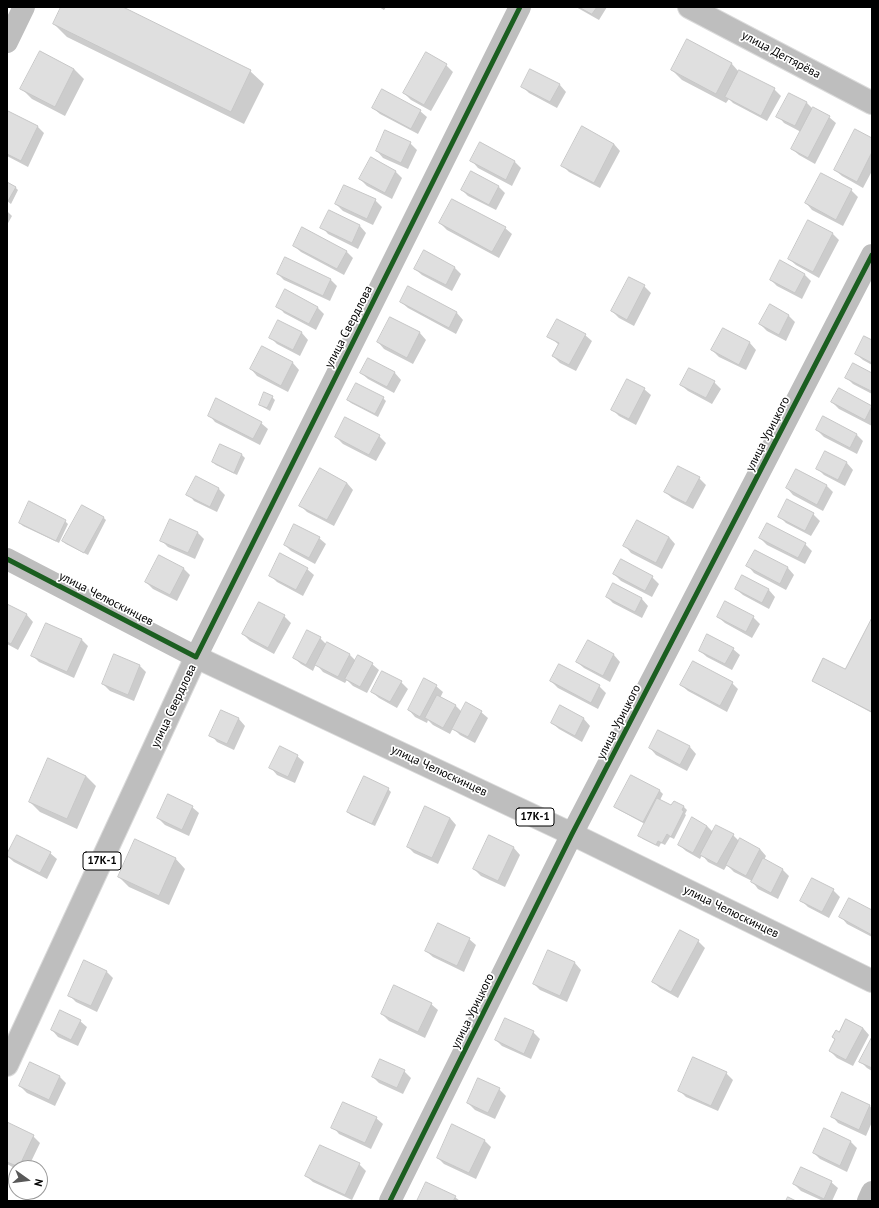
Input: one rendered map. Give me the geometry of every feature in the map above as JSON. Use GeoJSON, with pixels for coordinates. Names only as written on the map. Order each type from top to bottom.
{"type":"FeatureCollection","features":[{"type":"Feature","properties":{"kind":"street"},"geometry":{"type":"LineString","coordinates":[[7,42],[24,7]]}},
{"type":"Feature","properties":{"kind":"street","name":"улица Свердлова"},"geometry":{"type":"LineString","coordinates":[[7,1065],[196,657],[520,7]]}},
{"type":"Feature","properties":{"kind":"street","name":"улица Дегтярёва"},"geometry":{"type":"LineString","coordinates":[[689,7],[872,103]]}},
{"type":"Feature","properties":{"kind":"street","name":"улица Урицкого"},"geometry":{"type":"LineString","coordinates":[[390,1201],[572,834],[872,256]]}},
{"type":"Feature","properties":{"kind":"street","name":"улица Челюскинцев"},"geometry":{"type":"LineString","coordinates":[[7,559],[196,657],[572,834],[872,981]]}},
{"type":"Feature","properties":{"kind":"street"},"geometry":{"type":"LineString","coordinates":[[868,1201],[872,1192]]}},
{"type":"Feature","properties":{"kind":"building"},"geometry":{"type":"Polygon","coordinates":[[[61,7],[123,7],[251,70],[231,112],[53,24],[61,7]]]}},
{"type":"Feature","properties":{"kind":"building"},"geometry":{"type":"Polygon","coordinates":[[[579,7],[597,7],[592,14],[579,7]]]}},
{"type":"Feature","properties":{"kind":"building"},"geometry":{"type":"Polygon","coordinates":[[[687,39],[732,63],[716,94],[671,70],[687,39]]]}},
{"type":"Feature","properties":{"kind":"building"},"geometry":{"type":"Polygon","coordinates":[[[40,51],[74,69],[55,107],[20,89],[40,51]]]}},
{"type":"Feature","properties":{"kind":"building"},"geometry":{"type":"Polygon","coordinates":[[[426,52],[447,64],[424,105],[403,93],[426,52]]]}},
{"type":"Feature","properties":{"kind":"building"},"geometry":{"type":"Polygon","coordinates":[[[530,69],[560,84],[550,102],[521,87],[530,69]]]}},
{"type":"Feature","properties":{"kind":"building"},"geometry":{"type":"Polygon","coordinates":[[[739,70],[775,88],[761,116],[725,97],[739,70]]]}},
{"type":"Feature","properties":{"kind":"building"},"geometry":{"type":"Polygon","coordinates":[[[382,89],[421,110],[411,129],[372,108],[382,89]]]}},
{"type":"Feature","properties":{"kind":"building"},"geometry":{"type":"Polygon","coordinates":[[[789,93],[807,102],[795,126],[776,117],[789,93]]]}},
{"type":"Feature","properties":{"kind":"building"},"geometry":{"type":"Polygon","coordinates":[[[813,107],[830,116],[808,158],[791,149],[813,107]]]}},
{"type":"Feature","properties":{"kind":"building"},"geometry":{"type":"Polygon","coordinates":[[[8,111],[38,126],[21,161],[7,154],[8,111]]]}},
{"type":"Feature","properties":{"kind":"building"},"geometry":{"type":"Polygon","coordinates":[[[582,126],[614,144],[594,183],[561,166],[582,126]]]}},
{"type":"Feature","properties":{"kind":"building"},"geometry":{"type":"Polygon","coordinates":[[[855,129],[872,138],[872,152],[857,182],[834,170],[855,129]]]}},
{"type":"Feature","properties":{"kind":"building"},"geometry":{"type":"Polygon","coordinates":[[[385,130],[411,142],[401,163],[376,151],[385,130]]]}},
{"type":"Feature","properties":{"kind":"building"},"geometry":{"type":"Polygon","coordinates":[[[480,142],[515,161],[506,180],[470,161],[480,142]]]}},
{"type":"Feature","properties":{"kind":"building"},"geometry":{"type":"Polygon","coordinates":[[[371,157],[396,171],[385,193],[359,179],[371,157]]]}},
{"type":"Feature","properties":{"kind":"building"},"geometry":{"type":"Polygon","coordinates":[[[471,171],[499,186],[489,205],[461,190],[471,171]]]}},
{"type":"Feature","properties":{"kind":"building"},"geometry":{"type":"Polygon","coordinates":[[[821,173],[852,189],[836,220],[805,203],[821,173]]]}},
{"type":"Feature","properties":{"kind":"building"},"geometry":{"type":"Polygon","coordinates":[[[7,182],[16,187],[8,201],[7,201],[7,182]]]}},
{"type":"Feature","properties":{"kind":"building"},"geometry":{"type":"Polygon","coordinates":[[[344,185],[376,199],[367,219],[335,204],[344,185]]]}},
{"type":"Feature","properties":{"kind":"building"},"geometry":{"type":"Polygon","coordinates":[[[452,199],[506,227],[492,252],[439,223],[452,199]]]}},
{"type":"Feature","properties":{"kind":"building"},"geometry":{"type":"Polygon","coordinates":[[[329,210],[360,225],[352,243],[320,228],[329,210]]]}},
{"type":"Feature","properties":{"kind":"building"},"geometry":{"type":"Polygon","coordinates":[[[808,220],[833,233],[813,272],[788,259],[808,220]]]}},
{"type":"Feature","properties":{"kind":"building"},"geometry":{"type":"Polygon","coordinates":[[[302,227],[347,251],[337,269],[293,246],[302,227]]]}},
{"type":"Feature","properties":{"kind":"building"},"geometry":{"type":"Polygon","coordinates":[[[424,250],[455,267],[446,285],[414,269],[424,250]]]}},
{"type":"Feature","properties":{"kind":"building"},"geometry":{"type":"Polygon","coordinates":[[[285,257],[331,279],[323,296],[277,274],[285,257]]]}},
{"type":"Feature","properties":{"kind":"building"},"geometry":{"type":"Polygon","coordinates":[[[780,260],[805,274],[795,293],[770,280],[780,260]]]}},
{"type":"Feature","properties":{"kind":"building"},"geometry":{"type":"Polygon","coordinates":[[[629,277],[645,285],[627,320],[611,311],[629,277]]]}},
{"type":"Feature","properties":{"kind":"building"},"geometry":{"type":"Polygon","coordinates":[[[408,286],[457,312],[449,328],[400,302],[408,286]]]}},
{"type":"Feature","properties":{"kind":"building"},"geometry":{"type":"Polygon","coordinates":[[[285,289],[318,307],[309,324],[276,307],[285,289]]]}},
{"type":"Feature","properties":{"kind":"building"},"geometry":{"type":"Polygon","coordinates":[[[770,304],[789,315],[779,335],[759,324],[770,304]]]}},
{"type":"Feature","properties":{"kind":"building"},"geometry":{"type":"Polygon","coordinates":[[[390,317],[420,332],[407,358],[377,342],[390,317]]]}},
{"type":"Feature","properties":{"kind":"building"},"geometry":{"type":"Polygon","coordinates":[[[557,319],[586,334],[569,365],[552,356],[559,343],[547,337],[557,319]]]}},
{"type":"Feature","properties":{"kind":"building"},"geometry":{"type":"Polygon","coordinates":[[[278,320],[302,332],[293,350],[269,338],[278,320]]]}},
{"type":"Feature","properties":{"kind":"building"},"geometry":{"type":"Polygon","coordinates":[[[723,328],[750,342],[739,365],[711,350],[723,328]]]}},
{"type":"Feature","properties":{"kind":"building"},"geometry":{"type":"Polygon","coordinates":[[[864,336],[872,340],[872,363],[855,354],[864,336]]]}},
{"type":"Feature","properties":{"kind":"building"},"geometry":{"type":"Polygon","coordinates":[[[262,346],[293,362],[281,386],[250,369],[262,346]]]}},
{"type":"Feature","properties":{"kind":"building"},"geometry":{"type":"Polygon","coordinates":[[[368,358],[395,372],[387,387],[360,373],[368,358]]]}},
{"type":"Feature","properties":{"kind":"building"},"geometry":{"type":"Polygon","coordinates":[[[853,363],[872,373],[871,391],[845,378],[853,363]]]}},
{"type":"Feature","properties":{"kind":"building"},"geometry":{"type":"Polygon","coordinates":[[[689,368],[715,381],[706,398],[680,385],[689,368]]]}},
{"type":"Feature","properties":{"kind":"building"},"geometry":{"type":"Polygon","coordinates":[[[627,379],[645,388],[629,419],[611,410],[627,379]]]}},
{"type":"Feature","properties":{"kind":"building"},"geometry":{"type":"Polygon","coordinates":[[[356,383],[384,397],[375,414],[347,400],[356,383]]]}},
{"type":"Feature","properties":{"kind":"building"},"geometry":{"type":"Polygon","coordinates":[[[839,388],[872,406],[865,420],[831,402],[839,388]]]}},
{"type":"Feature","properties":{"kind":"building"},"geometry":{"type":"Polygon","coordinates":[[[264,392],[273,396],[267,408],[259,405],[264,392]]]}},
{"type":"Feature","properties":{"kind":"building"},"geometry":{"type":"Polygon","coordinates":[[[216,398],[262,422],[253,439],[208,416],[216,398]]]}},
{"type":"Feature","properties":{"kind":"building"},"geometry":{"type":"Polygon","coordinates":[[[823,416],[857,434],[850,448],[816,430],[823,416]]]}},
{"type":"Feature","properties":{"kind":"building"},"geometry":{"type":"Polygon","coordinates":[[[345,417],[380,435],[369,455],[335,437],[345,417]]]}},
{"type":"Feature","properties":{"kind":"building"},"geometry":{"type":"Polygon","coordinates":[[[220,444],[242,454],[234,473],[212,462],[220,444]]]}},
{"type":"Feature","properties":{"kind":"building"},"geometry":{"type":"Polygon","coordinates":[[[825,451],[847,462],[838,480],[816,469],[825,451]]]}},
{"type":"Feature","properties":{"kind":"building"},"geometry":{"type":"Polygon","coordinates":[[[678,466],[700,477],[686,503],[664,492],[678,466]]]}},
{"type":"Feature","properties":{"kind":"building"},"geometry":{"type":"Polygon","coordinates":[[[320,468],[347,483],[327,520],[299,506],[320,468]]]}},
{"type":"Feature","properties":{"kind":"building"},"geometry":{"type":"Polygon","coordinates":[[[796,469],[827,485],[817,505],[786,488],[796,469]]]}},
{"type":"Feature","properties":{"kind":"building"},"geometry":{"type":"Polygon","coordinates":[[[196,476],[219,488],[210,507],[186,495],[196,476]]]}},
{"type":"Feature","properties":{"kind":"building"},"geometry":{"type":"Polygon","coordinates":[[[787,499],[814,513],[805,531],[778,517],[787,499]]]}},
{"type":"Feature","properties":{"kind":"building"},"geometry":{"type":"Polygon","coordinates":[[[29,501],[66,520],[56,541],[19,523],[29,501]]]}},
{"type":"Feature","properties":{"kind":"building"},"geometry":{"type":"Polygon","coordinates":[[[82,505],[104,517],[84,553],[62,541],[82,505]]]}},
{"type":"Feature","properties":{"kind":"building"},"geometry":{"type":"Polygon","coordinates":[[[170,519],[198,532],[188,553],[160,541],[170,519]]]}},
{"type":"Feature","properties":{"kind":"building"},"geometry":{"type":"Polygon","coordinates":[[[637,520],[669,537],[656,563],[623,546],[637,520]]]}},
{"type":"Feature","properties":{"kind":"building"},"geometry":{"type":"Polygon","coordinates":[[[767,523],[806,543],[798,558],[759,538],[767,523]]]}},
{"type":"Feature","properties":{"kind":"building"},"geometry":{"type":"Polygon","coordinates":[[[294,524],[320,537],[309,558],[284,545],[294,524]]]}},
{"type":"Feature","properties":{"kind":"building"},"geometry":{"type":"Polygon","coordinates":[[[755,550],[788,567],[780,584],[746,566],[755,550]]]}},
{"type":"Feature","properties":{"kind":"building"},"geometry":{"type":"Polygon","coordinates":[[[280,553],[308,568],[296,590],[269,576],[280,553]]]}},
{"type":"Feature","properties":{"kind":"building"},"geometry":{"type":"Polygon","coordinates":[[[159,555],[184,568],[170,595],[145,582],[159,555]]]}},
{"type":"Feature","properties":{"kind":"building"},"geometry":{"type":"Polygon","coordinates":[[[621,559],[653,576],[645,591],[613,574],[621,559]]]}},
{"type":"Feature","properties":{"kind":"building"},"geometry":{"type":"Polygon","coordinates":[[[742,575],[769,589],[762,603],[735,589],[742,575]]]}},
{"type":"Feature","properties":{"kind":"building"},"geometry":{"type":"Polygon","coordinates":[[[613,583],[642,598],[635,612],[606,597],[613,583]]]}},
{"type":"Feature","properties":{"kind":"building"},"geometry":{"type":"Polygon","coordinates":[[[725,601],[754,616],[746,632],[717,617],[725,601]]]}},
{"type":"Feature","properties":{"kind":"building"},"geometry":{"type":"Polygon","coordinates":[[[259,602],[285,615],[268,648],[242,634],[259,602]]]}},
{"type":"Feature","properties":{"kind":"building"},"geometry":{"type":"Polygon","coordinates":[[[7,604],[27,614],[11,644],[7,642],[7,604]]]}},
{"type":"Feature","properties":{"kind":"building"},"geometry":{"type":"Polygon","coordinates":[[[872,618],[872,712],[812,681],[823,658],[845,669],[872,618]]]}},
{"type":"Feature","properties":{"kind":"building"},"geometry":{"type":"Polygon","coordinates":[[[46,623],[82,639],[67,672],[31,656],[46,623]]]}},
{"type":"Feature","properties":{"kind":"building"},"geometry":{"type":"Polygon","coordinates":[[[307,630],[321,637],[306,665],[293,658],[307,630]]]}},
{"type":"Feature","properties":{"kind":"building"},"geometry":{"type":"Polygon","coordinates":[[[707,634],[734,648],[725,664],[699,651],[707,634]]]}},
{"type":"Feature","properties":{"kind":"building"},"geometry":{"type":"Polygon","coordinates":[[[588,640],[614,654],[603,676],[576,662],[588,640]]]}},
{"type":"Feature","properties":{"kind":"building"},"geometry":{"type":"Polygon","coordinates":[[[327,642],[350,654],[338,677],[315,665],[327,642]]]}},
{"type":"Feature","properties":{"kind":"building"},"geometry":{"type":"Polygon","coordinates":[[[114,654],[140,665],[128,695],[102,684],[114,654]]]}},
{"type":"Feature","properties":{"kind":"building"},"geometry":{"type":"Polygon","coordinates":[[[358,655],[373,663],[360,687],[345,679],[358,655]]]}},
{"type":"Feature","properties":{"kind":"building"},"geometry":{"type":"Polygon","coordinates":[[[693,661],[733,682],[720,706],[680,685],[693,661]]]}},
{"type":"Feature","properties":{"kind":"building"},"geometry":{"type":"Polygon","coordinates":[[[559,664],[600,685],[591,703],[550,681],[559,664]]]}},
{"type":"Feature","properties":{"kind":"building"},"geometry":{"type":"Polygon","coordinates":[[[382,671],[402,681],[390,702],[371,692],[382,671]]]}},
{"type":"Feature","properties":{"kind":"building"},"geometry":{"type":"Polygon","coordinates":[[[424,678],[437,685],[420,717],[408,710],[424,678]]]}},
{"type":"Feature","properties":{"kind":"building"},"geometry":{"type":"Polygon","coordinates":[[[437,695],[456,705],[443,728],[425,718],[437,695]]]}},
{"type":"Feature","properties":{"kind":"building"},"geometry":{"type":"Polygon","coordinates":[[[466,702],[482,711],[468,737],[452,729],[466,702]]]}},
{"type":"Feature","properties":{"kind":"building"},"geometry":{"type":"Polygon","coordinates":[[[560,705],[584,718],[575,736],[551,723],[560,705]]]}},
{"type":"Feature","properties":{"kind":"building"},"geometry":{"type":"Polygon","coordinates":[[[221,710],[239,718],[227,744],[209,736],[221,710]]]}},
{"type":"Feature","properties":{"kind":"building"},"geometry":{"type":"Polygon","coordinates":[[[658,730],[690,746],[680,765],[649,748],[658,730]]]}},
{"type":"Feature","properties":{"kind":"building"},"geometry":{"type":"Polygon","coordinates":[[[280,746],[298,755],[288,777],[269,768],[280,746]]]}},
{"type":"Feature","properties":{"kind":"building"},"geometry":{"type":"Polygon","coordinates":[[[48,758],[86,776],[67,819],[29,802],[48,758]]]}},
{"type":"Feature","properties":{"kind":"building"},"geometry":{"type":"Polygon","coordinates":[[[631,775],[660,790],[643,822],[614,807],[631,775]]]}},
{"type":"Feature","properties":{"kind":"building"},"geometry":{"type":"Polygon","coordinates":[[[364,776],[389,788],[372,824],[347,812],[364,776]]]}},
{"type":"Feature","properties":{"kind":"building"},"geometry":{"type":"Polygon","coordinates":[[[168,794],[193,806],[182,830],[157,818],[168,794]]]}},
{"type":"Feature","properties":{"kind":"building"},"geometry":{"type":"Polygon","coordinates":[[[657,798],[671,805],[674,801],[684,806],[682,810],[684,811],[671,837],[667,834],[662,843],[658,841],[656,845],[638,836],[657,798]]]}},
{"type":"Feature","properties":{"kind":"building"},"geometry":{"type":"Polygon","coordinates":[[[425,806],[450,818],[432,858],[407,847],[425,806]]]}},
{"type":"Feature","properties":{"kind":"building"},"geometry":{"type":"Polygon","coordinates":[[[692,817],[707,826],[693,853],[678,845],[692,817]]]}},
{"type":"Feature","properties":{"kind":"building"},"geometry":{"type":"Polygon","coordinates":[[[716,825],[734,834],[717,864],[700,855],[716,825]]]}},
{"type":"Feature","properties":{"kind":"building"},"geometry":{"type":"Polygon","coordinates":[[[17,835],[51,852],[40,873],[7,856],[17,835]]]}},
{"type":"Feature","properties":{"kind":"building"},"geometry":{"type":"Polygon","coordinates":[[[489,835],[514,847],[498,881],[473,869],[489,835]]]}},
{"type":"Feature","properties":{"kind":"building"},"geometry":{"type":"Polygon","coordinates":[[[740,838],[760,849],[746,876],[726,865],[740,838]]]}},
{"type":"Feature","properties":{"kind":"building"},"geometry":{"type":"Polygon","coordinates":[[[135,839],[176,858],[159,896],[118,877],[135,839]]]}},
{"type":"Feature","properties":{"kind":"building"},"geometry":{"type":"Polygon","coordinates":[[[763,858],[783,869],[771,893],[751,882],[763,858]]]}},
{"type":"Feature","properties":{"kind":"building"},"geometry":{"type":"Polygon","coordinates":[[[812,878],[834,889],[822,912],[800,901],[812,878]]]}},
{"type":"Feature","properties":{"kind":"building"},"geometry":{"type":"Polygon","coordinates":[[[849,898],[872,910],[872,935],[839,917],[849,898]]]}},
{"type":"Feature","properties":{"kind":"building"},"geometry":{"type":"Polygon","coordinates":[[[438,923],[470,938],[457,966],[425,951],[438,923]]]}},
{"type":"Feature","properties":{"kind":"building"},"geometry":{"type":"Polygon","coordinates":[[[680,930],[699,940],[671,992],[652,982],[680,930]]]}},
{"type":"Feature","properties":{"kind":"building"},"geometry":{"type":"Polygon","coordinates":[[[548,950],[575,962],[560,996],[533,984],[548,950]]]}},
{"type":"Feature","properties":{"kind":"building"},"geometry":{"type":"Polygon","coordinates":[[[84,960],[107,971],[91,1006],[68,996],[84,960]]]}},
{"type":"Feature","properties":{"kind":"building"},"geometry":{"type":"Polygon","coordinates":[[[394,985],[432,1003],[418,1032],[381,1014],[394,985]]]}},
{"type":"Feature","properties":{"kind":"building"},"geometry":{"type":"Polygon","coordinates":[[[60,1010],[81,1020],[71,1040],[51,1030],[60,1010]]]}},
{"type":"Feature","properties":{"kind":"building"},"geometry":{"type":"Polygon","coordinates":[[[505,1018],[534,1031],[524,1054],[495,1040],[505,1018]]]}},
{"type":"Feature","properties":{"kind":"building"},"geometry":{"type":"Polygon","coordinates":[[[846,1019],[863,1028],[846,1060],[829,1051],[835,1039],[832,1037],[836,1030],[839,1032],[846,1019]]]}},
{"type":"Feature","properties":{"kind":"building"},"geometry":{"type":"Polygon","coordinates":[[[872,1037],[872,1068],[859,1062],[872,1037]]]}},
{"type":"Feature","properties":{"kind":"building"},"geometry":{"type":"Polygon","coordinates":[[[693,1057],[727,1072],[711,1106],[678,1091],[693,1057]]]}},
{"type":"Feature","properties":{"kind":"building"},"geometry":{"type":"Polygon","coordinates":[[[380,1059],[405,1070],[397,1088],[372,1077],[380,1059]]]}},
{"type":"Feature","properties":{"kind":"building"},"geometry":{"type":"Polygon","coordinates":[[[30,1062],[60,1076],[49,1100],[19,1086],[30,1062]]]}},
{"type":"Feature","properties":{"kind":"building"},"geometry":{"type":"Polygon","coordinates":[[[478,1078],[500,1088],[488,1113],[467,1103],[478,1078]]]}},
{"type":"Feature","properties":{"kind":"building"},"geometry":{"type":"Polygon","coordinates":[[[842,1092],[870,1105],[859,1130],[831,1117],[842,1092]]]}},
{"type":"Feature","properties":{"kind":"building"},"geometry":{"type":"Polygon","coordinates":[[[343,1102],[377,1117],[365,1143],[331,1128],[343,1102]]]}},
{"type":"Feature","properties":{"kind":"building"},"geometry":{"type":"Polygon","coordinates":[[[7,1122],[34,1135],[22,1160],[8,1160],[7,1162],[7,1122]]]}},
{"type":"Feature","properties":{"kind":"building"},"geometry":{"type":"Polygon","coordinates":[[[452,1124],[485,1140],[469,1173],[437,1158],[452,1124]]]}},
{"type":"Feature","properties":{"kind":"building"},"geometry":{"type":"Polygon","coordinates":[[[824,1128],[851,1141],[840,1166],[813,1153],[824,1128]]]}},
{"type":"Feature","properties":{"kind":"building"},"geometry":{"type":"Polygon","coordinates":[[[320,1145],[360,1163],[345,1195],[305,1176],[320,1145]]]}},
{"type":"Feature","properties":{"kind":"building"},"geometry":{"type":"Polygon","coordinates":[[[801,1167],[832,1181],[824,1199],[793,1184],[801,1167]]]}},
{"type":"Feature","properties":{"kind":"building"},"geometry":{"type":"Polygon","coordinates":[[[426,1182],[456,1196],[453,1201],[417,1201],[426,1182]]]}},
{"type":"Feature","properties":{"kind":"building"},"geometry":{"type":"Polygon","coordinates":[[[788,1197],[796,1201],[786,1201],[788,1197]]]}},
{"type":"Feature","properties":{"kind":"cycle path"},"geometry":{"type":"LineString","coordinates":[[7,559],[196,657],[520,7]]}},
{"type":"Feature","properties":{"kind":"cycle path"},"geometry":{"type":"LineString","coordinates":[[390,1201],[572,834],[872,255]]}}]}
